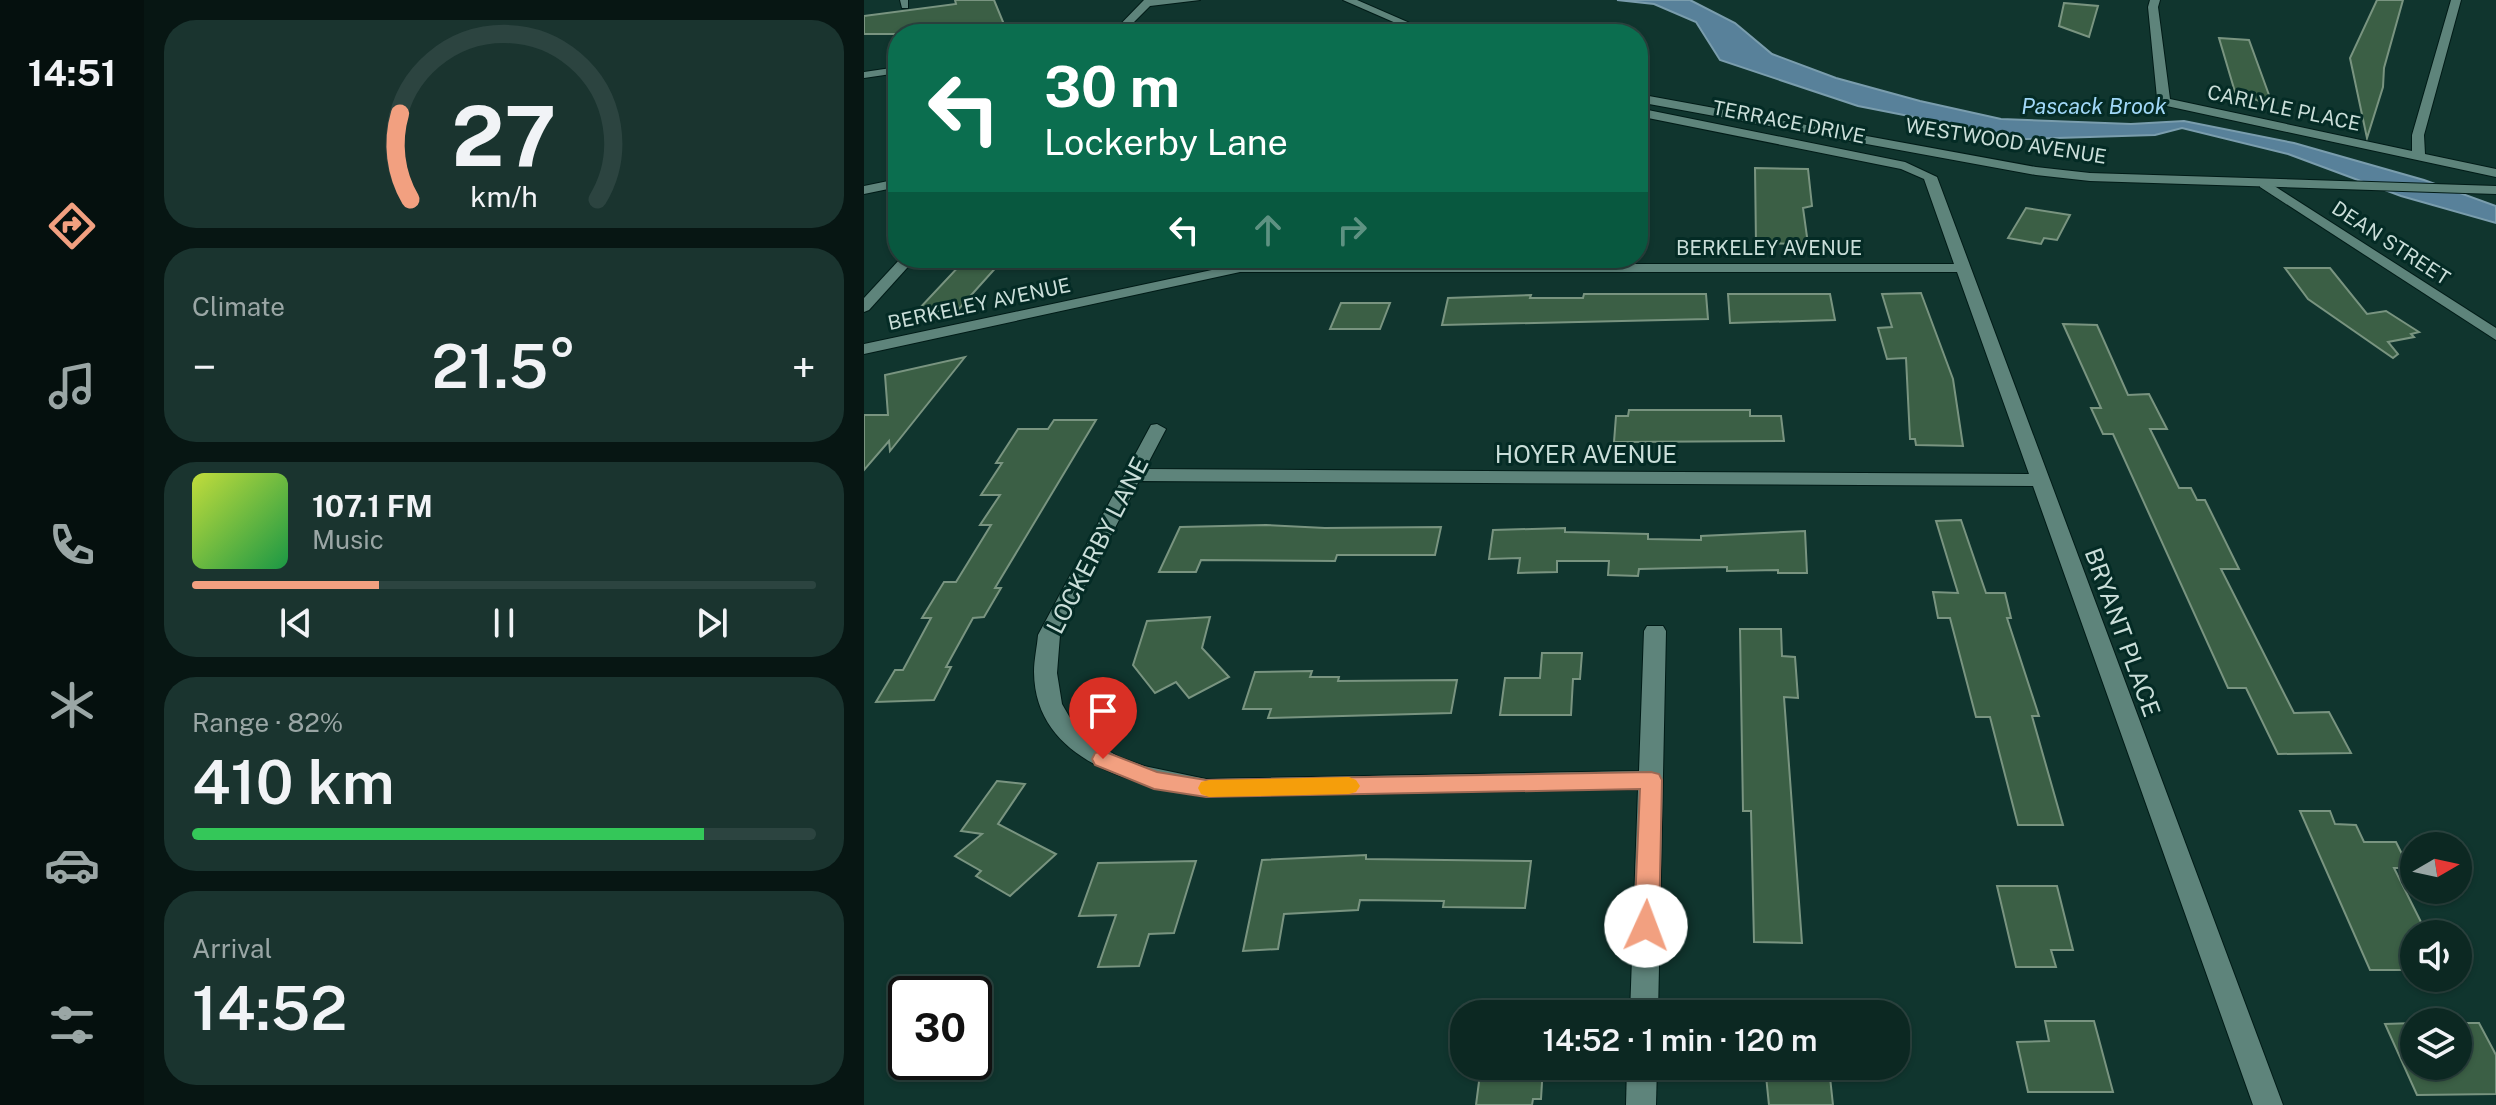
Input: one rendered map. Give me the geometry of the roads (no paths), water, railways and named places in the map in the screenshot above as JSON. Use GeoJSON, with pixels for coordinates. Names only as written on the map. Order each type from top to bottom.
{"type":"FeatureCollection","features":[{"type":"Feature","properties":{"kind":"street"},"geometry":{"type":"LineString","coordinates":[[1126,24],[1148,2],[1195,0]]}},
{"type":"Feature","properties":{"kind":"street"},"geometry":{"type":"LineString","coordinates":[[1348,0],[1406,24]]}},
{"type":"Feature","properties":{"kind":"street","name":"CARLYLE PLACE"},"geometry":{"type":"LineString","coordinates":[[2155,0],[2153,7],[2163,98],[2166,102],[2496,173]]}},
{"type":"Feature","properties":{"kind":"street"},"geometry":{"type":"LineString","coordinates":[[2419,156],[2418,135],[2456,0]]}},
{"type":"Feature","properties":{"kind":"street"},"geometry":{"type":"LineString","coordinates":[[864,75],[888,71]]}},
{"type":"Feature","properties":{"kind":"street","name":"WESTWOOD AVENUE"},"geometry":{"type":"LineString","coordinates":[[1648,100],[2036,171],[2090,177],[2496,190]]}},
{"type":"Feature","properties":{"kind":"street","name":"TERRACE DRIVE"},"geometry":{"type":"LineString","coordinates":[[1648,114],[1905,166],[1930,177]]}},
{"type":"Feature","properties":{"kind":"street","name":"BRYANT PLACE"},"geometry":{"type":"LineString","coordinates":[[1930,177],[2268,1105]]}},
{"type":"Feature","properties":{"kind":"street","name":"DEAN STREET"},"geometry":{"type":"LineString","coordinates":[[2265,184],[2496,335]]}},
{"type":"Feature","properties":{"kind":"street"},"geometry":{"type":"LineString","coordinates":[[864,190],[888,185]]}},
{"type":"Feature","properties":{"kind":"street","name":"BERKELEY AVENUE"},"geometry":{"type":"LineString","coordinates":[[1648,266],[1963,268]]}},
{"type":"Feature","properties":{"kind":"street"},"geometry":{"type":"LineString","coordinates":[[864,307],[900,268]]}},
{"type":"Feature","properties":{"kind":"street","name":"BERKELEY AVENUE"},"geometry":{"type":"LineString","coordinates":[[864,349],[1240,268]]}},
{"type":"Feature","properties":{"kind":"street","name":"LOCKERBY LANE"},"geometry":{"type":"LineString","coordinates":[[1157,429],[1049,635],[1043,665],[1047,697],[1061,724],[1087,751],[1118,768],[1154,780],[1206,788],[1651,780]]}},
{"type":"Feature","properties":{"kind":"street","name":"HOYER AVENUE"},"geometry":{"type":"LineString","coordinates":[[1132,475],[2040,480]]}},
{"type":"Feature","properties":{"kind":"street"},"geometry":{"type":"LineString","coordinates":[[1644,1000],[1655,631]]}},
{"type":"Feature","properties":{"kind":"street"},"geometry":{"type":"LineString","coordinates":[[1641,1105],[1642,1080]]}},
{"type":"Feature","properties":{"kind":"water","name":"Pascack Brook"},"geometry":{"type":"Polygon","coordinates":[[[1617,0],[1690,0],[1735,23],[1772,54],[1836,78],[2001,119],[2131,124],[2184,121],[2294,143],[2424,180],[2496,206],[2496,223],[2401,196],[2288,154],[2182,128],[2155,135],[2026,139],[1858,106],[1720,60],[1696,22],[1654,4],[1617,0]]]}}]}
